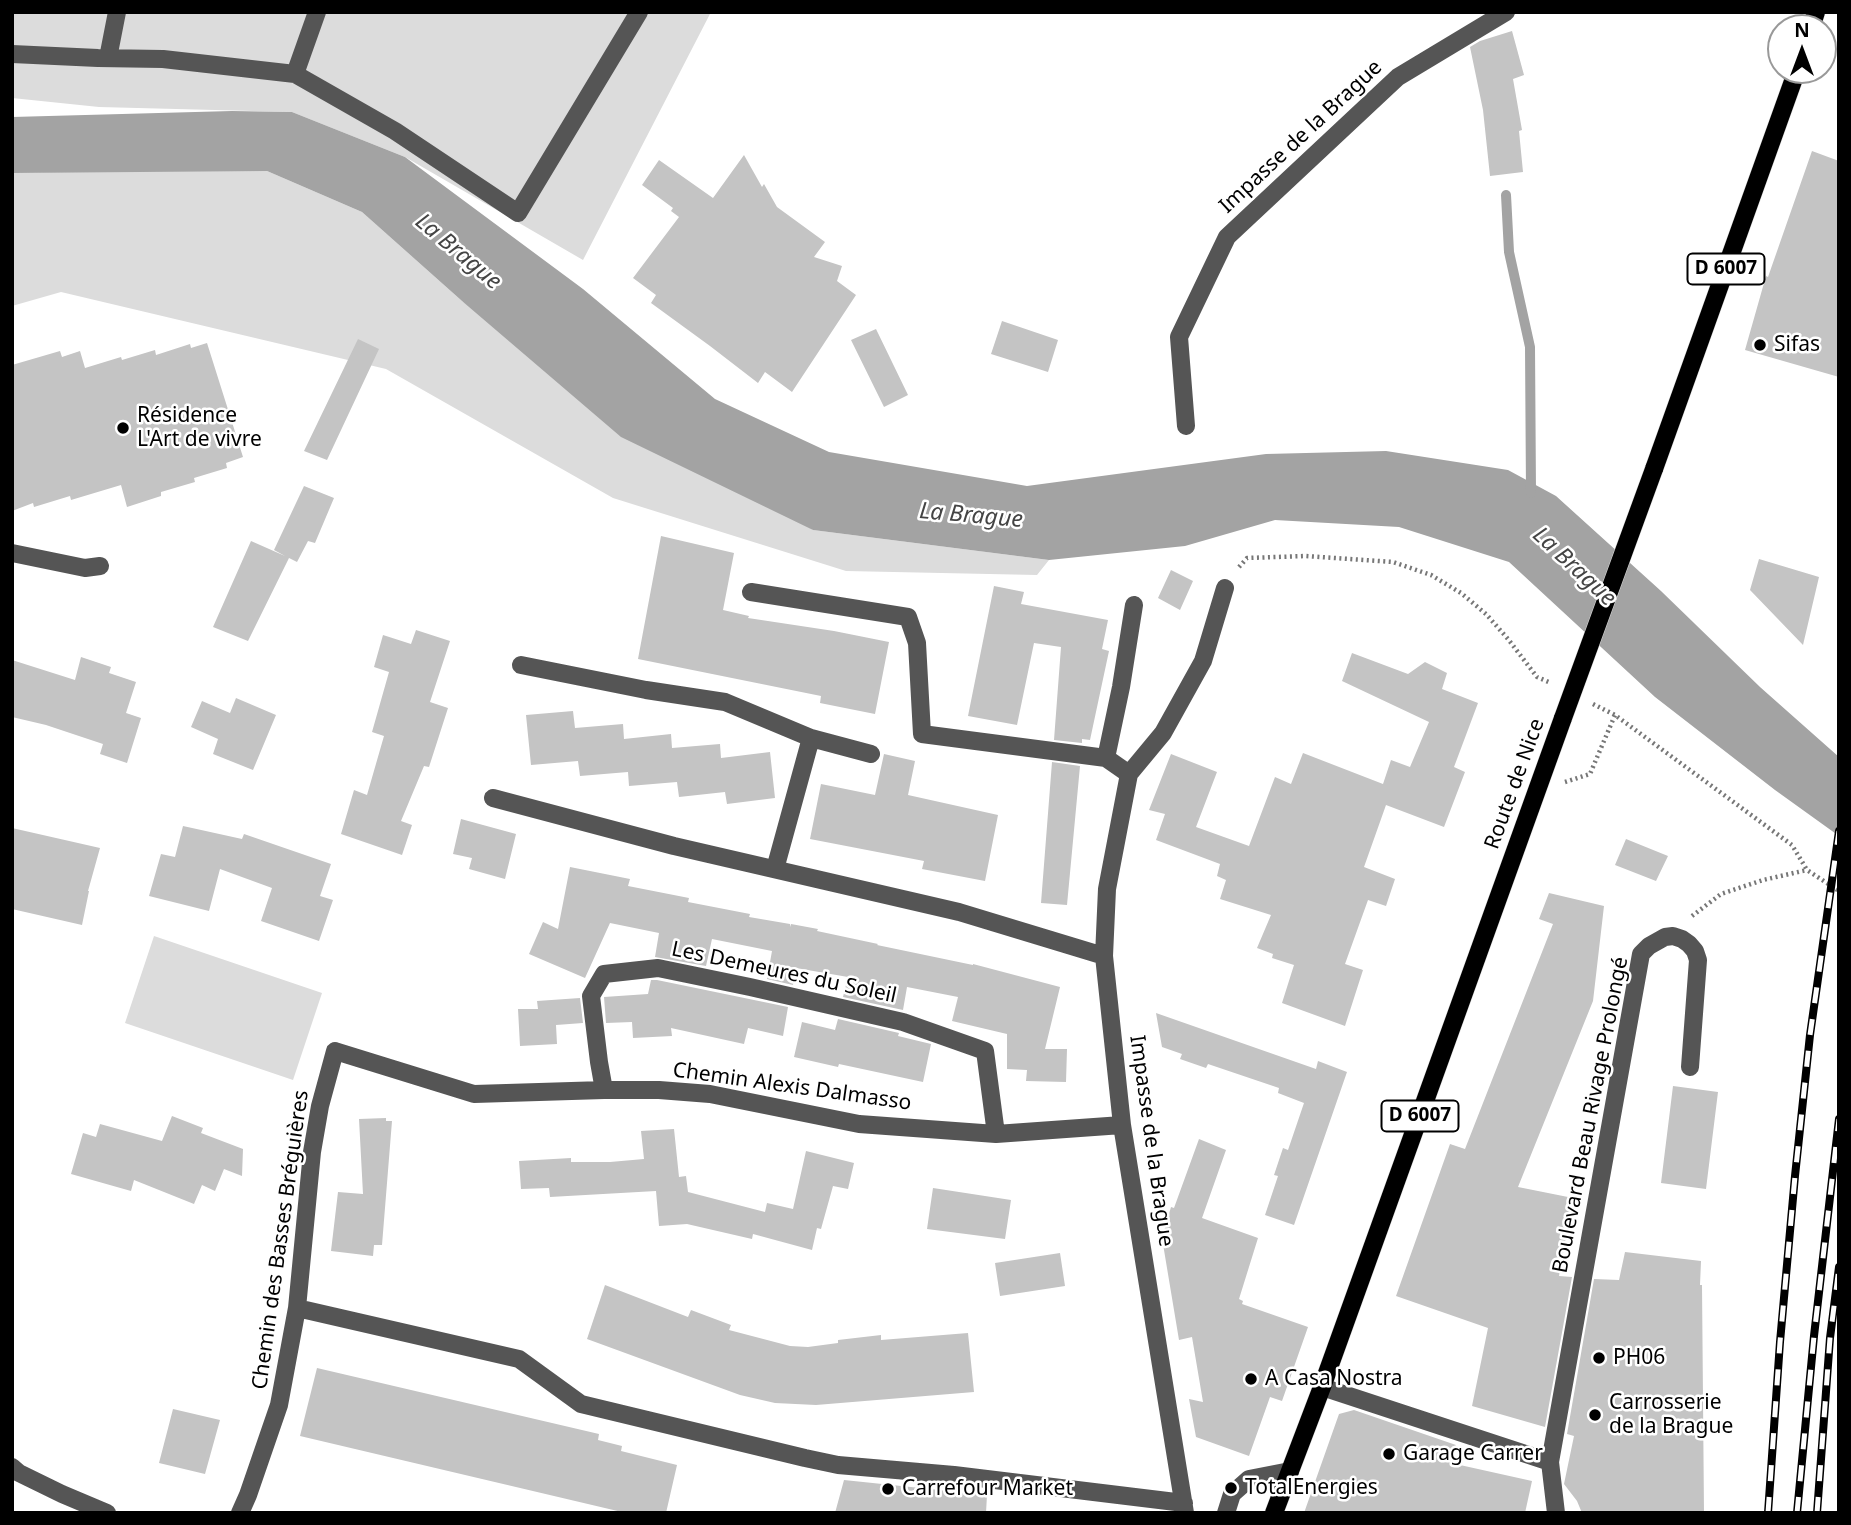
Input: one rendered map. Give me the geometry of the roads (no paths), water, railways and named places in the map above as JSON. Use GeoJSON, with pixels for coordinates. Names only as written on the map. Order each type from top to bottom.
{"type":"FeatureCollection","features":[{"type":"Feature","properties":{"kind":"main road","name":"Route de Nice"},"geometry":{"type":"LineString","coordinates":[[1274,1513],[1322,1387],[1792,84]]}},
{"type":"Feature","properties":{"kind":"street"},"geometry":{"type":"LineString","coordinates":[[108,58],[117,12]]}},
{"type":"Feature","properties":{"kind":"street"},"geometry":{"type":"LineString","coordinates":[[295,74],[317,12]]}},
{"type":"Feature","properties":{"kind":"street"},"geometry":{"type":"LineString","coordinates":[[12,54],[163,59],[295,74],[395,131],[518,213],[639,12]]}},
{"type":"Feature","properties":{"kind":"street","name":"Impasse de la Brague"},"geometry":{"type":"LineString","coordinates":[[1186,426],[1179,337],[1227,237],[1398,77],[1506,12]]}},
{"type":"Feature","properties":{"kind":"street"},"geometry":{"type":"LineString","coordinates":[[12,552],[85,568],[100,566]]}},
{"type":"Feature","properties":{"kind":"street"},"geometry":{"type":"LineString","coordinates":[[751,592],[908,617],[917,643],[922,734],[1106,758],[1129,774],[1163,733],[1202,661],[1225,588]]}},
{"type":"Feature","properties":{"kind":"street"},"geometry":{"type":"LineString","coordinates":[[1106,758],[1121,687],[1133,605]]}},
{"type":"Feature","properties":{"kind":"street"},"geometry":{"type":"LineString","coordinates":[[521,665],[646,690],[725,702],[811,738],[872,754]]}},
{"type":"Feature","properties":{"kind":"street"},"geometry":{"type":"LineString","coordinates":[[775,869],[811,738]]}},
{"type":"Feature","properties":{"kind":"street","name":"Impasse de la Brague"},"geometry":{"type":"LineString","coordinates":[[1129,774],[1107,889],[1104,956],[1122,1125],[1184,1508]]}},
{"type":"Feature","properties":{"kind":"street"},"geometry":{"type":"LineString","coordinates":[[493,798],[674,846],[959,912],[1104,956]]}},
{"type":"Feature","properties":{"kind":"street","name":"Boulevard Beau Rivage Prolongé"},"geometry":{"type":"LineString","coordinates":[[1556,1513],[1550,1462],[1642,954],[1658,940],[1673,936],[1689,944],[1698,961],[1690,1067]]}},
{"type":"Feature","properties":{"kind":"street","name":"Les Demeures du Soleil"},"geometry":{"type":"LineString","coordinates":[[604,1090],[591,996],[604,974],[657,968],[903,1022],[985,1051],[996,1134]]}},
{"type":"Feature","properties":{"kind":"street","name":"Chemin Alexis Dalmasso"},"geometry":{"type":"LineString","coordinates":[[335,1051],[474,1094],[659,1090],[709,1094],[859,1124],[996,1134],[1122,1125]]}},
{"type":"Feature","properties":{"kind":"street","name":"Chemin des Basses Bréguières"},"geometry":{"type":"LineString","coordinates":[[240,1513],[279,1405],[297,1308],[312,1153],[320,1106],[335,1051]]}},
{"type":"Feature","properties":{"kind":"street"},"geometry":{"type":"LineString","coordinates":[[297,1308],[519,1359],[581,1404],[816,1461],[954,1475],[1184,1508]]}},
{"type":"Feature","properties":{"kind":"street"},"geometry":{"type":"LineString","coordinates":[[1322,1387],[1550,1462]]}},
{"type":"Feature","properties":{"kind":"street"},"geometry":{"type":"LineString","coordinates":[[12,1467],[62,1494],[107,1513]]}},
{"type":"Feature","properties":{"kind":"street"},"geometry":{"type":"LineString","coordinates":[[1226,1513],[1232,1494],[1249,1479],[1290,1471]]}},
{"type":"Feature","properties":{"kind":"water","name":"La Brague"},"geometry":{"type":"Polygon","coordinates":[[[292,112],[405,157],[583,289],[715,399],[829,452],[1027,486],[1266,454],[1386,451],[1508,470],[1556,496],[1661,591],[1760,687],[1839,757],[1839,836],[1655,697],[1509,562],[1399,527],[1275,520],[1185,546],[1049,560],[813,530],[621,437],[362,212],[267,171],[12,173],[12,117],[292,112]]]}},
{"type":"Feature","properties":{"kind":"waterway"},"geometry":{"type":"LineString","coordinates":[[1506,195],[1509,252],[1530,347],[1531,493]]}},
{"type":"Feature","properties":{"kind":"railway"},"geometry":{"type":"LineString","coordinates":[[1768,1513],[1795,1176],[1810,1035],[1839,831]]}},
{"type":"Feature","properties":{"kind":"railway"},"geometry":{"type":"LineString","coordinates":[[1797,1513],[1839,1119]]}},
{"type":"Feature","properties":{"kind":"railway"},"geometry":{"type":"LineString","coordinates":[[1817,1513],[1830,1338],[1839,1267]]}},
{"type":"Feature","properties":{"kind":"place","name":"Sifas"},"geometry":{"type":"Point","coordinates":[1760,345]}},
{"type":"Feature","properties":{"kind":"place","name":"Résidence L'Art de vivre"},"geometry":{"type":"Point","coordinates":[123,428]}},
{"type":"Feature","properties":{"kind":"place","name":"PH06"},"geometry":{"type":"Point","coordinates":[1599,1358]}},
{"type":"Feature","properties":{"kind":"place","name":"A Casa Nostra"},"geometry":{"type":"Point","coordinates":[1251,1379]}},
{"type":"Feature","properties":{"kind":"place","name":"Carrosserie de la Brague"},"geometry":{"type":"Point","coordinates":[1595,1415]}},
{"type":"Feature","properties":{"kind":"place","name":"Garage Carrer"},"geometry":{"type":"Point","coordinates":[1389,1454]}},
{"type":"Feature","properties":{"kind":"place","name":"TotalEnergies"},"geometry":{"type":"Point","coordinates":[1231,1488]}},
{"type":"Feature","properties":{"kind":"place","name":"Carrefour Market"},"geometry":{"type":"Point","coordinates":[888,1489]}}]}
